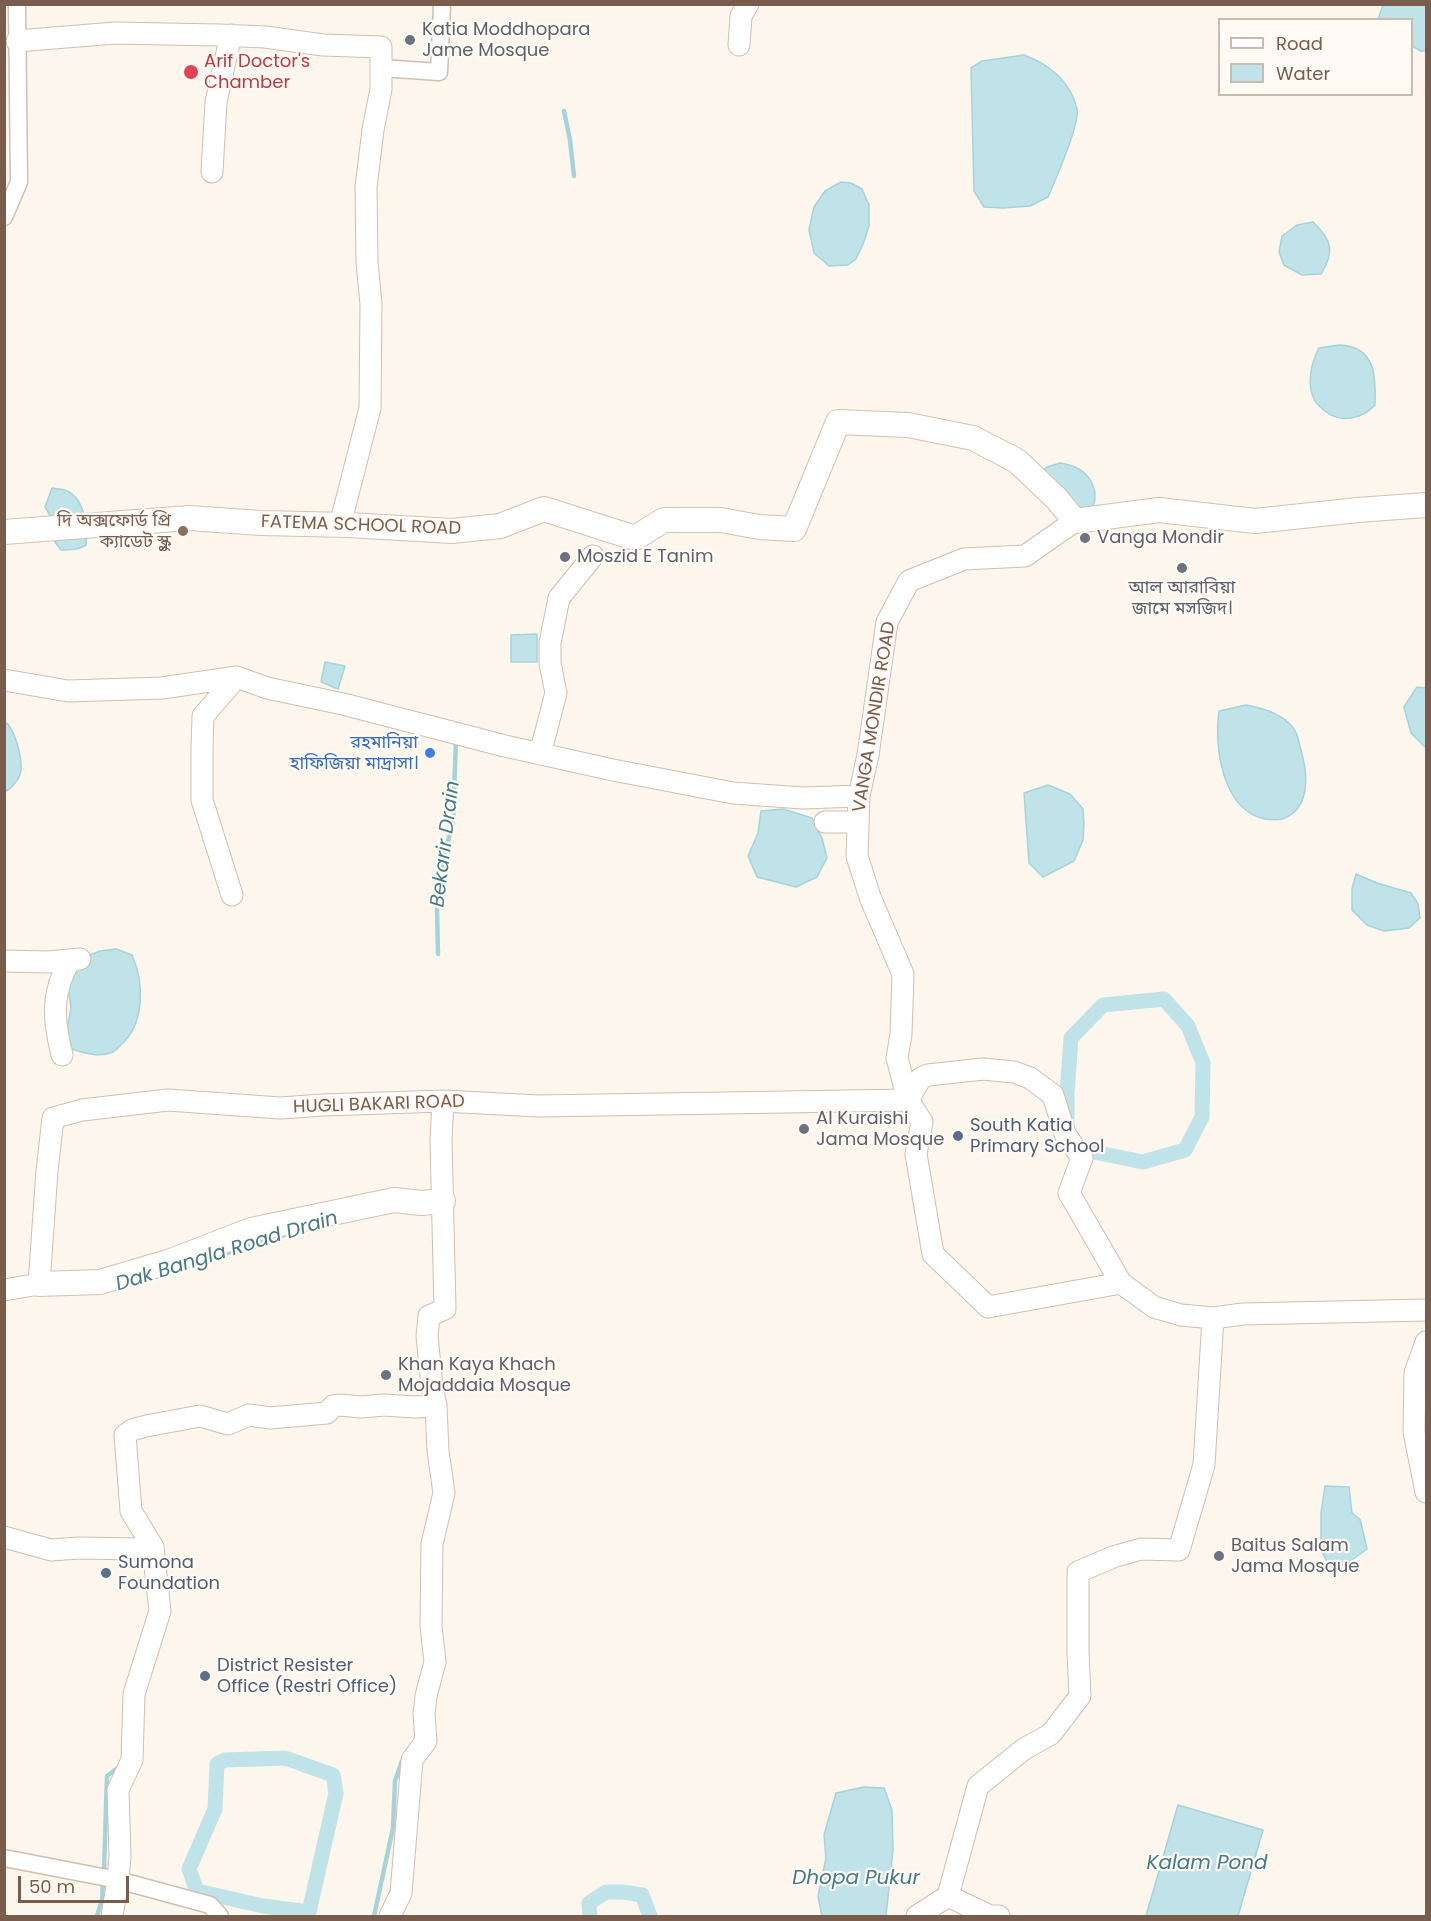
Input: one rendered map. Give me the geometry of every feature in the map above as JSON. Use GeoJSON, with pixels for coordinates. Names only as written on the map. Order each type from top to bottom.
{"type":"FeatureCollection","features":[{"type":"Feature","properties":{"kind":"main road","name":"FATEMA SCHOOL ROAD"},"geometry":{"type":"LineString","coordinates":[[4,532],[189,518],[452,531],[500,526],[544,509],[635,538],[664,520],[721,520],[759,527],[794,529],[838,422],[908,425],[973,438],[1017,461],[1057,499],[1075,521]]}},
{"type":"Feature","properties":{"kind":"main road"},"geometry":{"type":"LineString","coordinates":[[1075,521],[1159,510],[1255,521],[1426,505]]}},
{"type":"Feature","properties":{"kind":"main road"},"geometry":{"type":"LineString","coordinates":[[39,1284],[100,1282],[171,1261],[251,1230],[394,1200],[421,1203],[443,1201]]}},
{"type":"Feature","properties":{"kind":"street"},"geometry":{"type":"LineString","coordinates":[[4,217],[19,182],[17,4]]}},
{"type":"Feature","properties":{"kind":"street"},"geometry":{"type":"LineString","coordinates":[[381,68],[439,72],[442,4]]}},
{"type":"Feature","properties":{"kind":"street"},"geometry":{"type":"LineString","coordinates":[[739,45],[741,16],[748,4]]}},
{"type":"Feature","properties":{"kind":"street"},"geometry":{"type":"LineString","coordinates":[[17,41],[115,33],[231,35],[323,45],[381,47],[381,89],[366,187],[367,262],[371,304],[370,408],[340,525]]}},
{"type":"Feature","properties":{"kind":"street"},"geometry":{"type":"LineString","coordinates":[[212,172],[216,102],[231,35]]}},
{"type":"Feature","properties":{"kind":"street","name":"VANGA MONDIR ROAD"},"geometry":{"type":"LineString","coordinates":[[1075,521],[1025,556],[964,559],[909,581],[887,622],[868,755],[859,796],[857,856],[870,897],[903,974],[901,1034],[897,1058],[908,1101],[922,1122],[916,1154],[933,1254],[988,1307],[1121,1283]]}},
{"type":"Feature","properties":{"kind":"street"},"geometry":{"type":"LineString","coordinates":[[540,754],[555,693],[550,663],[550,643],[559,598],[593,555]]}},
{"type":"Feature","properties":{"kind":"street"},"geometry":{"type":"LineString","coordinates":[[4,680],[68,691],[162,688],[237,678],[267,688],[343,704],[540,754],[733,793],[803,798],[859,796]]}},
{"type":"Feature","properties":{"kind":"street"},"geometry":{"type":"LineString","coordinates":[[232,895],[202,800],[202,748],[203,716],[237,678]]}},
{"type":"Feature","properties":{"kind":"street"},"geometry":{"type":"LineString","coordinates":[[825,822],[858,822]]}},
{"type":"Feature","properties":{"kind":"street"},"geometry":{"type":"LineString","coordinates":[[4,961],[48,962],[75,959],[61,976],[55,1003],[56,1028],[62,1055]]}},
{"type":"Feature","properties":{"kind":"street"},"geometry":{"type":"LineString","coordinates":[[908,1101],[921,1078],[928,1075],[983,1070],[1014,1072],[1030,1078],[1053,1095],[1065,1134],[1082,1158],[1069,1193],[1121,1283],[1154,1307],[1181,1315],[1213,1318],[1243,1314],[1426,1310]]}},
{"type":"Feature","properties":{"kind":"street","name":"HUGLI BAKARI ROAD"},"geometry":{"type":"LineString","coordinates":[[39,1284],[53,1118],[82,1110],[168,1100],[280,1108],[444,1101],[539,1106],[908,1101]]}},
{"type":"Feature","properties":{"kind":"street"},"geometry":{"type":"LineString","coordinates":[[390,1917],[401,1893],[412,1760],[426,1741],[424,1714],[426,1696],[435,1662],[431,1626],[432,1544],[444,1493],[427,1336],[429,1316],[445,1309],[441,1140],[444,1101]]}},
{"type":"Feature","properties":{"kind":"street"},"geometry":{"type":"LineString","coordinates":[[5,1290],[39,1284]]}},
{"type":"Feature","properties":{"kind":"street"},"geometry":{"type":"LineString","coordinates":[[917,1917],[948,1896],[978,1786],[1023,1749],[1051,1734],[1080,1695],[1078,1572],[1113,1557],[1141,1549],[1179,1550],[1204,1465],[1213,1318]]}},
{"type":"Feature","properties":{"kind":"street"},"geometry":{"type":"LineString","coordinates":[[1426,1342],[1415,1372],[1414,1432],[1426,1492]]}},
{"type":"Feature","properties":{"kind":"street"},"geometry":{"type":"LineString","coordinates":[[112,1917],[120,1856],[118,1790],[132,1760],[134,1694],[160,1611],[153,1547],[131,1511],[125,1435],[132,1430],[146,1426],[200,1416],[228,1424],[249,1415],[270,1418],[327,1413],[333,1406],[340,1405],[436,1406]]}},
{"type":"Feature","properties":{"kind":"street"},"geometry":{"type":"LineString","coordinates":[[4,1536],[51,1550],[79,1548],[141,1550],[153,1547]]}},
{"type":"Feature","properties":{"kind":"street"},"geometry":{"type":"LineString","coordinates":[[4,1858],[118,1880],[210,1905],[220,1917]]}},
{"type":"Feature","properties":{"kind":"street"},"geometry":{"type":"LineString","coordinates":[[948,1896],[990,1916],[999,1917]]}},
{"type":"Feature","properties":{"kind":"water"},"geometry":{"type":"Polygon","coordinates":[[[1383,5],[1426,5],[1426,51],[1413,47],[1413,18],[1378,18],[1383,5]]]}},
{"type":"Feature","properties":{"kind":"water"},"geometry":{"type":"Polygon","coordinates":[[[1024,55],[1042,63],[1058,75],[1070,90],[1077,109],[1075,127],[1048,197],[1030,206],[984,207],[974,191],[971,68],[982,61],[1024,55]]]}},
{"type":"Feature","properties":{"kind":"water"},"geometry":{"type":"Polygon","coordinates":[[[841,182],[851,183],[862,189],[869,205],[869,226],[856,259],[848,265],[829,266],[814,253],[809,230],[814,207],[825,191],[841,182]]]}},
{"type":"Feature","properties":{"kind":"water"},"geometry":{"type":"Polygon","coordinates":[[[1313,222],[1328,241],[1330,253],[1321,274],[1302,275],[1284,265],[1279,252],[1282,236],[1297,225],[1313,222]]]}},
{"type":"Feature","properties":{"kind":"water"},"geometry":{"type":"Polygon","coordinates":[[[1339,345],[1351,347],[1367,357],[1374,374],[1375,384],[1375,405],[1364,414],[1344,419],[1331,415],[1316,402],[1312,395],[1310,381],[1319,348],[1339,345]]]}},
{"type":"Feature","properties":{"kind":"water"},"geometry":{"type":"Polygon","coordinates":[[[1060,463],[1071,465],[1092,482],[1095,499],[1087,518],[1041,472],[1047,467],[1060,463]]]}},
{"type":"Feature","properties":{"kind":"water"},"geometry":{"type":"Polygon","coordinates":[[[52,488],[67,491],[78,501],[86,523],[86,545],[77,549],[61,550],[55,542],[53,524],[45,507],[52,488]]]}},
{"type":"Feature","properties":{"kind":"water"},"geometry":{"type":"Polygon","coordinates":[[[537,634],[537,662],[511,662],[511,635],[537,634]]]}},
{"type":"Feature","properties":{"kind":"water"},"geometry":{"type":"Polygon","coordinates":[[[325,662],[345,666],[338,689],[321,682],[325,662]]]}},
{"type":"Feature","properties":{"kind":"water"},"geometry":{"type":"Polygon","coordinates":[[[1417,687],[1426,688],[1426,748],[1411,733],[1404,707],[1417,687]]]}},
{"type":"Feature","properties":{"kind":"water"},"geometry":{"type":"Polygon","coordinates":[[[1246,705],[1279,716],[1290,724],[1298,738],[1306,785],[1301,804],[1282,819],[1265,819],[1250,813],[1230,790],[1224,775],[1218,742],[1219,711],[1246,705]]]}},
{"type":"Feature","properties":{"kind":"water"},"geometry":{"type":"Polygon","coordinates":[[[4,721],[14,736],[21,764],[17,780],[5,792],[4,721]]]}},
{"type":"Feature","properties":{"kind":"water"},"geometry":{"type":"Polygon","coordinates":[[[1048,785],[1070,794],[1083,809],[1084,823],[1083,840],[1074,861],[1043,877],[1029,863],[1024,793],[1048,785]]]}},
{"type":"Feature","properties":{"kind":"water"},"geometry":{"type":"Polygon","coordinates":[[[783,809],[812,818],[822,838],[827,858],[817,877],[796,887],[757,877],[748,856],[758,833],[761,811],[783,809]]]}},
{"type":"Feature","properties":{"kind":"water"},"geometry":{"type":"Polygon","coordinates":[[[1356,874],[1411,893],[1418,904],[1420,918],[1409,928],[1384,931],[1367,925],[1352,910],[1352,889],[1356,874]]]}},
{"type":"Feature","properties":{"kind":"water"},"geometry":{"type":"Polygon","coordinates":[[[116,949],[132,955],[139,977],[139,1013],[135,1024],[123,1043],[108,1054],[97,1055],[72,1049],[67,1031],[71,1007],[68,988],[80,959],[100,951],[116,949]]]}},
{"type":"Feature","properties":{"kind":"water"},"geometry":{"type":"Polygon","coordinates":[[[1325,1486],[1349,1487],[1352,1513],[1360,1519],[1367,1549],[1345,1565],[1329,1566],[1321,1550],[1321,1513],[1325,1486]]]}},
{"type":"Feature","properties":{"kind":"water","name":"Dhopa Pukur"},"geometry":{"type":"Polygon","coordinates":[[[864,1787],[884,1788],[892,1810],[893,1850],[886,1916],[822,1916],[818,1896],[826,1858],[824,1835],[836,1793],[864,1787]]]}},
{"type":"Feature","properties":{"kind":"water","name":"Kalam Pond"},"geometry":{"type":"Polygon","coordinates":[[[1178,1805],[1263,1830],[1238,1916],[1146,1916],[1178,1805]]]}},
{"type":"Feature","properties":{"kind":"waterway"},"geometry":{"type":"LineString","coordinates":[[564,111],[574,176]]}},
{"type":"Feature","properties":{"kind":"waterway","name":"Bekarir Drain"},"geometry":{"type":"LineString","coordinates":[[438,954],[437,910],[441,869],[453,822],[456,739]]}},
{"type":"Feature","properties":{"kind":"waterway"},"geometry":{"type":"LineString","coordinates":[[1164,999],[1188,1026],[1203,1063],[1202,1117],[1185,1150],[1143,1162],[1084,1150],[1067,1136],[1071,1038],[1103,1005],[1164,999]]}},
{"type":"Feature","properties":{"kind":"waterway","name":"Dak Bangla Road Drain"},"geometry":{"type":"LineString","coordinates":[[212,1258],[298,1231]]}},
{"type":"Feature","properties":{"kind":"waterway"},"geometry":{"type":"LineString","coordinates":[[285,1758],[333,1775],[336,1793],[309,1912],[263,1906],[197,1891],[189,1869],[215,1809],[217,1764],[225,1760],[285,1758]]}},
{"type":"Feature","properties":{"kind":"waterway"},"geometry":{"type":"LineString","coordinates":[[374,1916],[393,1828],[395,1781],[402,1761]]}},
{"type":"Feature","properties":{"kind":"waterway"},"geometry":{"type":"LineString","coordinates":[[104,1872],[107,1776],[119,1767]]}},
{"type":"Feature","properties":{"kind":"waterway"},"geometry":{"type":"LineString","coordinates":[[97,1916],[102,1900],[103,1881]]}},
{"type":"Feature","properties":{"kind":"waterway"},"geometry":{"type":"LineString","coordinates":[[590,1916],[589,1903],[606,1892],[642,1895],[650,1916]]}},
{"type":"Feature","properties":{"kind":"place","name":"Katia Moddhopara Jame Mosque"},"geometry":{"type":"Point","coordinates":[410,40]}},
{"type":"Feature","properties":{"kind":"place","name":"Arif Doctor's Chamber"},"geometry":{"type":"Point","coordinates":[191,72]}},
{"type":"Feature","properties":{"kind":"place","name":"দি অক্সফোর্ড প্রি ক্যাডেট স্কুল"},"geometry":{"type":"Point","coordinates":[183,531]}},
{"type":"Feature","properties":{"kind":"place","name":"Vanga Mondir"},"geometry":{"type":"Point","coordinates":[1085,538]}},
{"type":"Feature","properties":{"kind":"place","name":"Moszid E Tanim"},"geometry":{"type":"Point","coordinates":[565,557]}},
{"type":"Feature","properties":{"kind":"place","name":"আল আরাবিয়া জামে মসজিদ।"},"geometry":{"type":"Point","coordinates":[1182,568]}},
{"type":"Feature","properties":{"kind":"place","name":"রহমানিয়া হাফিজিয়া মাদ্রাসা।"},"geometry":{"type":"Point","coordinates":[430,753]}},
{"type":"Feature","properties":{"kind":"place","name":"Al Kuraishi Jama Mosque"},"geometry":{"type":"Point","coordinates":[804,1129]}},
{"type":"Feature","properties":{"kind":"place","name":"South Katia Primary School"},"geometry":{"type":"Point","coordinates":[958,1136]}},
{"type":"Feature","properties":{"kind":"place","name":"Khan Kaya Khach Mojaddaia Mosque"},"geometry":{"type":"Point","coordinates":[386,1375]}},
{"type":"Feature","properties":{"kind":"place","name":"Baitus Salam Jama Mosque"},"geometry":{"type":"Point","coordinates":[1219,1556]}},
{"type":"Feature","properties":{"kind":"place","name":"Sumona Foundation"},"geometry":{"type":"Point","coordinates":[106,1573]}},
{"type":"Feature","properties":{"kind":"place","name":"District Resister Office (Restri Office)"},"geometry":{"type":"Point","coordinates":[205,1676]}}]}
